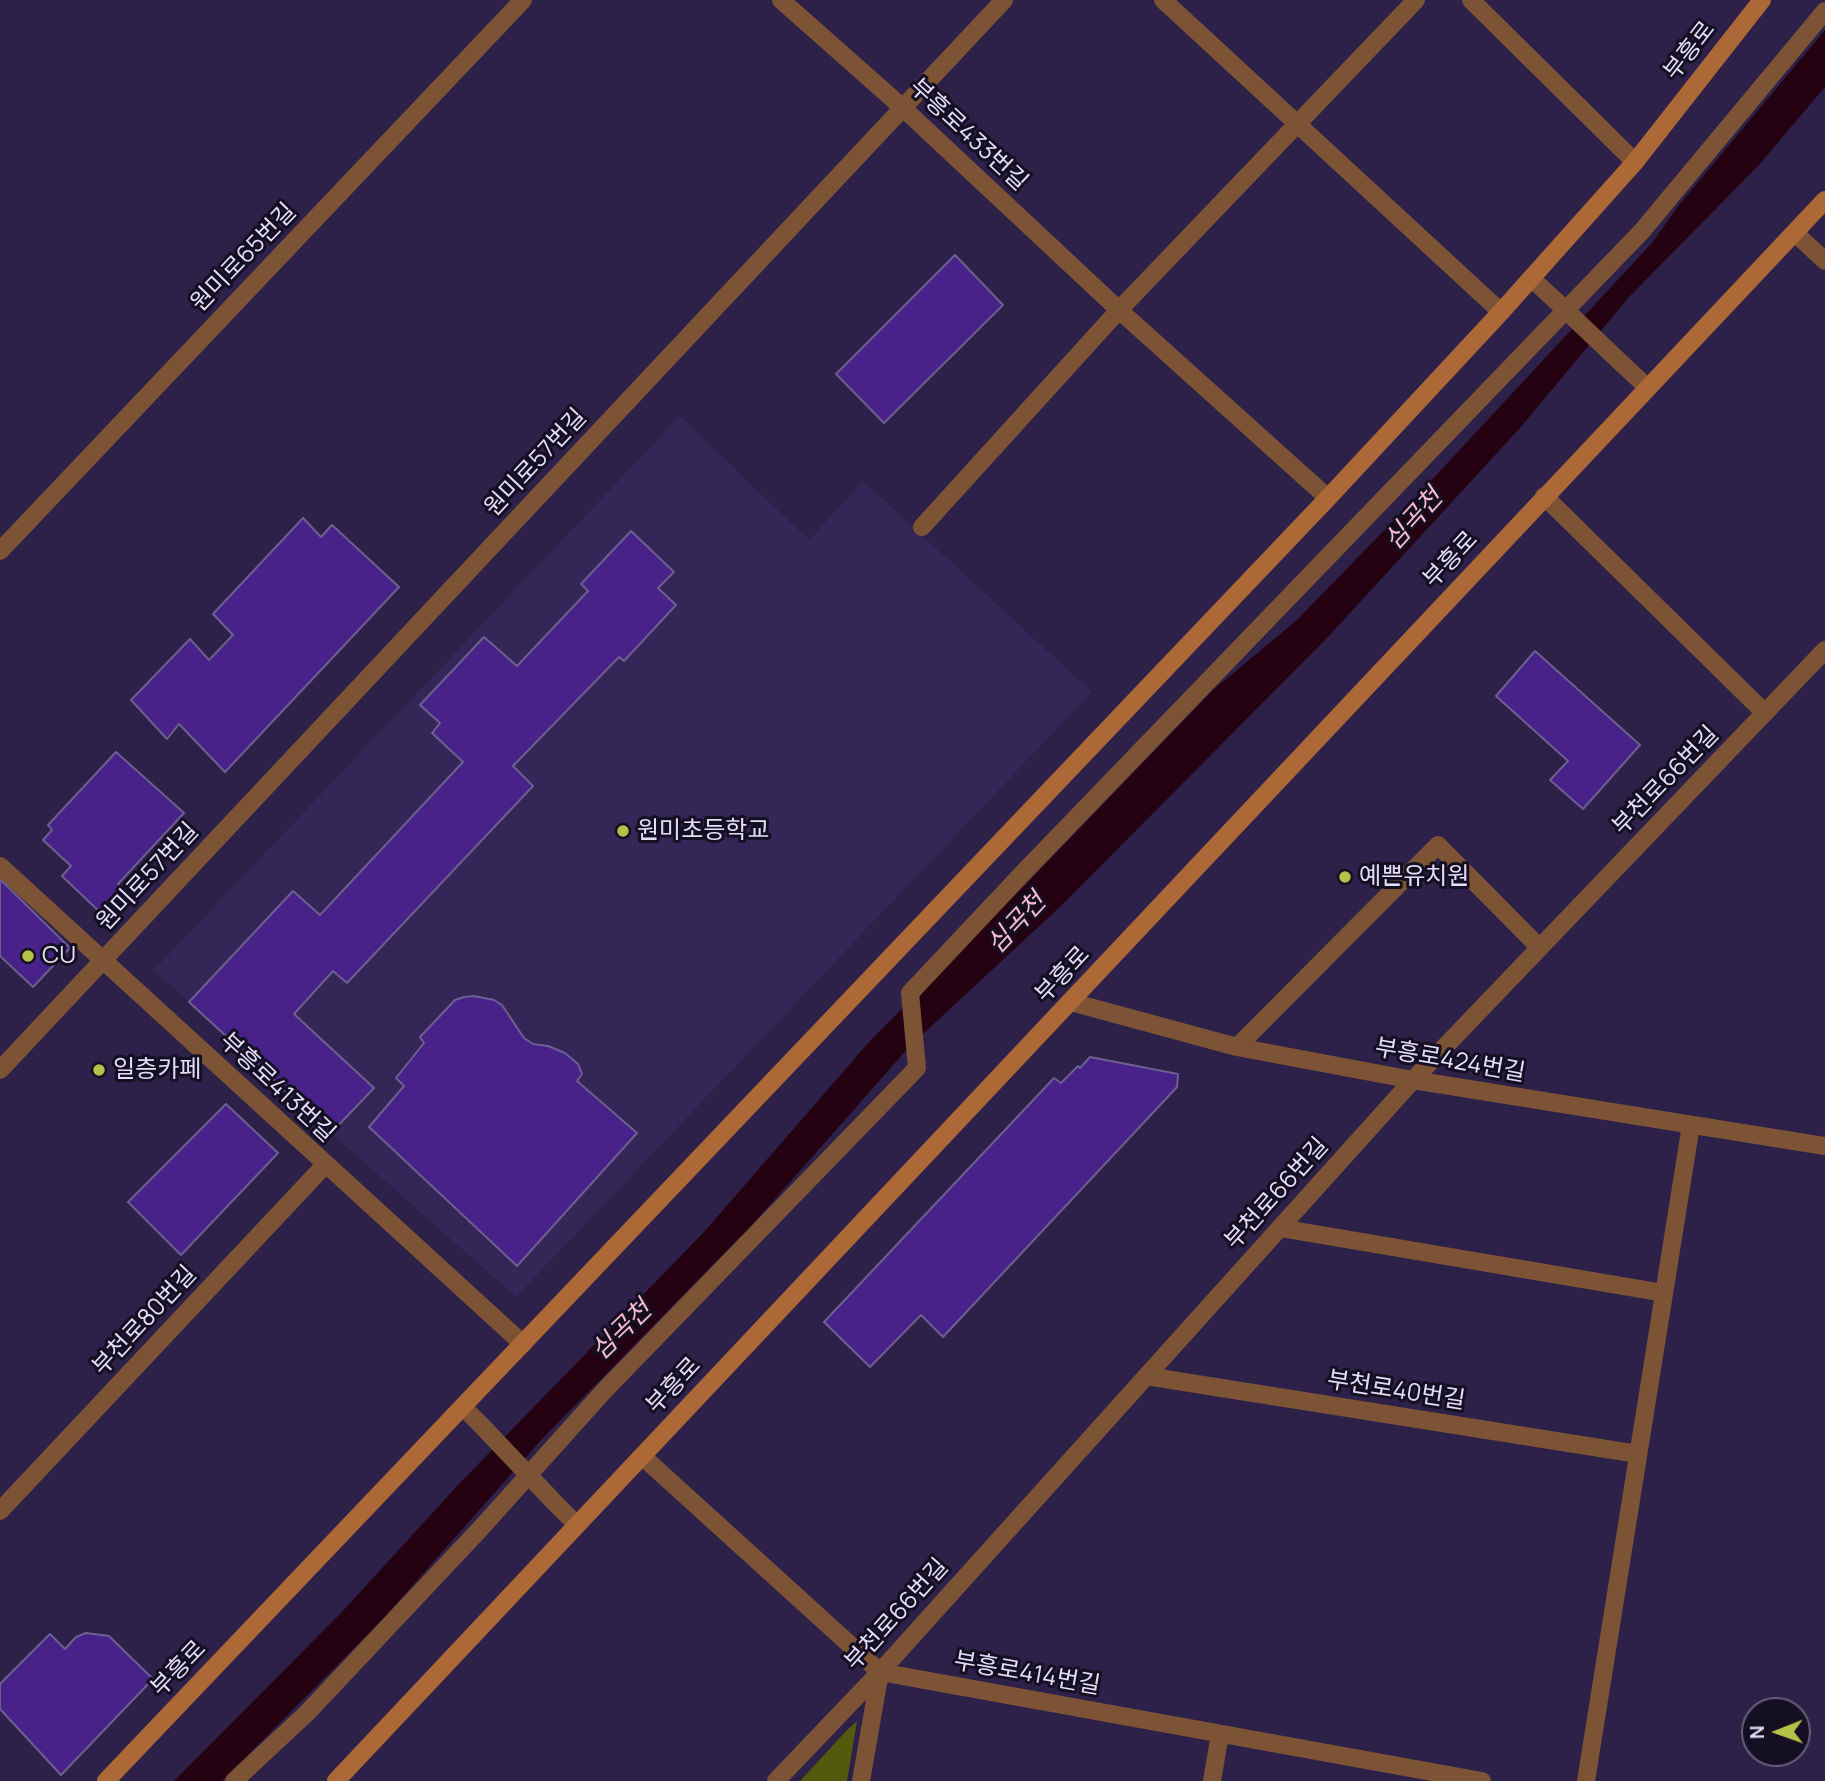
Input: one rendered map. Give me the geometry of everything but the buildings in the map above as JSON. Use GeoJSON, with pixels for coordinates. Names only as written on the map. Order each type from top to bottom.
{"type":"FeatureCollection","features":[{"type":"Feature","properties":{"kind":"street","name":"원미로65번길"},"geometry":{"type":"LineString","coordinates":[[0,551],[523,0]]}},
{"type":"Feature","properties":{"kind":"street","name":"부흥로433번길"},"geometry":{"type":"LineString","coordinates":[[782,0],[1328,498]]}},
{"type":"Feature","properties":{"kind":"street","name":"원미로57번길"},"geometry":{"type":"LineString","coordinates":[[0,1070],[1004,0]]}},
{"type":"Feature","properties":{"kind":"street"},"geometry":{"type":"LineString","coordinates":[[1163,0],[1500,312]]}},
{"type":"Feature","properties":{"kind":"street"},"geometry":{"type":"LineString","coordinates":[[922,527],[1119,310],[1416,0]]}},
{"type":"Feature","properties":{"kind":"street"},"geometry":{"type":"LineString","coordinates":[[1471,0],[1635,162]]}},
{"type":"Feature","properties":{"kind":"street","name":"부흥로"},"geometry":{"type":"LineString","coordinates":[[106,1781],[1328,498],[1635,162],[1758,1]]}},
{"type":"Feature","properties":{"kind":"street"},"geometry":{"type":"LineString","coordinates":[[234,1781],[307,1713],[481,1528],[603,1392],[917,1068],[910,993],[1642,231],[1825,11]]}},
{"type":"Feature","properties":{"kind":"street","name":"부흥로"},"geometry":{"type":"LineString","coordinates":[[336,1781],[1825,200]]}},
{"type":"Feature","properties":{"kind":"street"},"geometry":{"type":"LineString","coordinates":[[1795,233],[1825,261]]}},
{"type":"Feature","properties":{"kind":"street"},"geometry":{"type":"LineString","coordinates":[[1531,278],[1647,387]]}},
{"type":"Feature","properties":{"kind":"street"},"geometry":{"type":"LineString","coordinates":[[1544,496],[1765,713]]}},
{"type":"Feature","properties":{"kind":"street","name":"부천로66번길"},"geometry":{"type":"LineString","coordinates":[[776,1781],[880,1672],[1413,1080],[1825,650]]}},
{"type":"Feature","properties":{"kind":"street"},"geometry":{"type":"LineString","coordinates":[[1237,1047],[1438,845],[1540,948]]}},
{"type":"Feature","properties":{"kind":"street","name":"부흥로413번길"},"geometry":{"type":"LineString","coordinates":[[0,866],[523,1344]]}},
{"type":"Feature","properties":{"kind":"street","name":"부흥로424번길"},"geometry":{"type":"LineString","coordinates":[[1071,1002],[1237,1047],[1413,1080],[1825,1146]]}},
{"type":"Feature","properties":{"kind":"street"},"geometry":{"type":"LineString","coordinates":[[1586,1781],[1691,1125]]}},
{"type":"Feature","properties":{"kind":"street","name":"부천로80번길"},"geometry":{"type":"LineString","coordinates":[[0,1511],[325,1165]]}},
{"type":"Feature","properties":{"kind":"street"},"geometry":{"type":"LineString","coordinates":[[1280,1227],[1664,1293]]}},
{"type":"Feature","properties":{"kind":"street","name":"부천로40번길"},"geometry":{"type":"LineString","coordinates":[[1146,1376],[1638,1454]]}},
{"type":"Feature","properties":{"kind":"street"},"geometry":{"type":"LineString","coordinates":[[463,1407],[577,1525]]}},
{"type":"Feature","properties":{"kind":"street"},"geometry":{"type":"LineString","coordinates":[[642,1456],[880,1672],[861,1781]]}},
{"type":"Feature","properties":{"kind":"street","name":"부흥로414번길"},"geometry":{"type":"LineString","coordinates":[[880,1672],[1482,1781]]}},
{"type":"Feature","properties":{"kind":"street"},"geometry":{"type":"LineString","coordinates":[[1212,1781],[1220,1734]]}},
{"type":"Feature","properties":{"kind":"shaded area","name":"원미초등학교"},"geometry":{"type":"Polygon","coordinates":[[[680,416],[809,540],[863,481],[1092,692],[516,1297],[331,1133],[154,970],[680,416]]]}},
{"type":"Feature","properties":{"kind":"green space"},"geometry":{"type":"Polygon","coordinates":[[[857,1721],[847,1781],[800,1781],[847,1730],[857,1721]]]}},
{"type":"Feature","properties":{"kind":"water","name":"심곡천"},"geometry":{"type":"Polygon","coordinates":[[[1825,30],[1825,87],[1758,166],[1629,297],[1520,428],[1326,639],[1063,904],[910,1046],[752,1225],[543,1438],[382,1620],[222,1781],[174,1781],[341,1613],[459,1484],[704,1232],[869,1042],[1213,690],[1296,621],[1401,513],[1652,243],[1679,205],[1825,30]]]}},
{"type":"Feature","properties":{"kind":"place","name":"원미초등학교"},"geometry":{"type":"Point","coordinates":[623,831]}},
{"type":"Feature","properties":{"kind":"place","name":"예쁜유치원"},"geometry":{"type":"Point","coordinates":[1345,877]}},
{"type":"Feature","properties":{"kind":"place","name":"CU"},"geometry":{"type":"Point","coordinates":[28,956]}},
{"type":"Feature","properties":{"kind":"place","name":"일층카페"},"geometry":{"type":"Point","coordinates":[99,1070]}}]}
